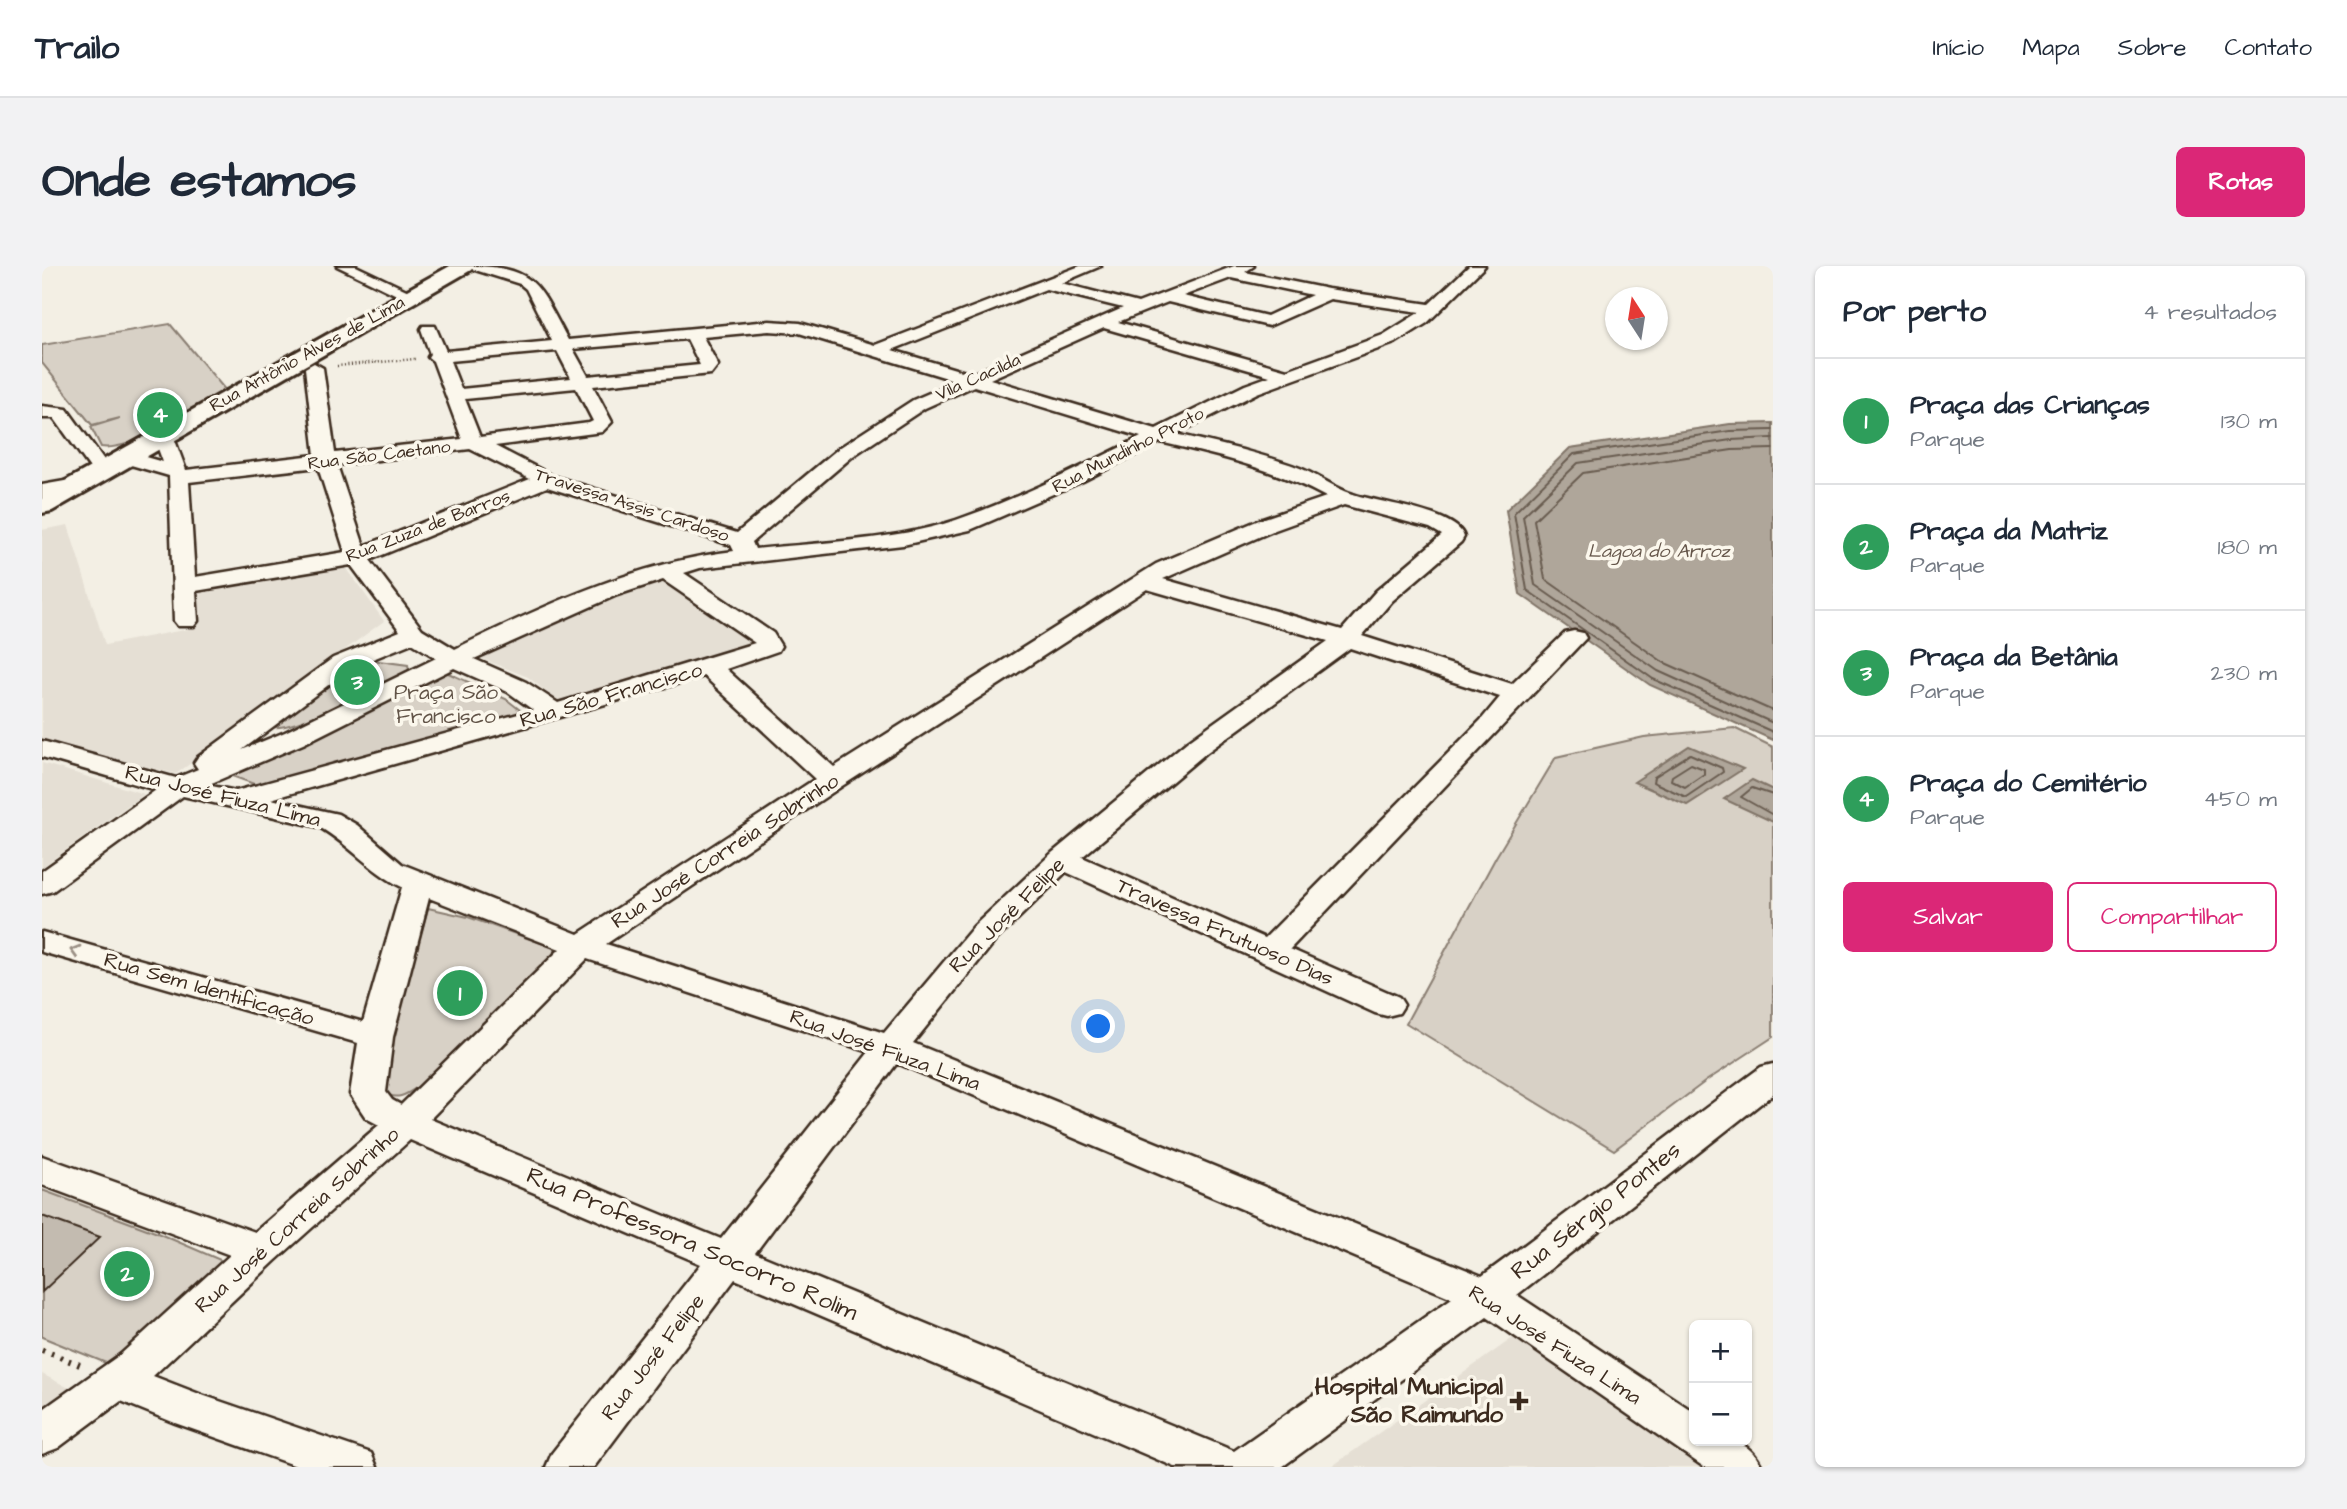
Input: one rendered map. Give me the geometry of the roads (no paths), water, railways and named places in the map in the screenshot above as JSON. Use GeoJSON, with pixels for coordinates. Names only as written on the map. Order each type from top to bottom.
{"type":"FeatureCollection","features":[{"type":"Feature","properties":{"kind":"main road","name":"Rua Antônio Alves de Lima"},"geometry":{"type":"LineString","coordinates":[[42,505],[464,266]]}},
{"type":"Feature","properties":{"kind":"street"},"geometry":{"type":"LineString","coordinates":[[344,266],[411,296]]}},
{"type":"Feature","properties":{"kind":"street"},"geometry":{"type":"LineString","coordinates":[[477,266],[525,281],[531,287],[584,383]]}},
{"type":"Feature","properties":{"kind":"street"},"geometry":{"type":"LineString","coordinates":[[875,351],[1094,266]]}},
{"type":"Feature","properties":{"kind":"street","name":"Rua Mundinho Proto"},"geometry":{"type":"LineString","coordinates":[[178,786],[294,738],[454,659],[609,590],[664,571],[743,548],[827,549],[903,539],[962,525],[1164,437],[1203,411],[1285,375],[1390,339],[1413,326],[1478,266]]}},
{"type":"Feature","properties":{"kind":"street"},"geometry":{"type":"LineString","coordinates":[[1239,269],[1328,294],[1430,309]]}},
{"type":"Feature","properties":{"kind":"street","name":"Vila Cacilda"},"geometry":{"type":"LineString","coordinates":[[743,548],[846,452],[919,404],[970,379],[1239,269]]}},
{"type":"Feature","properties":{"kind":"street"},"geometry":{"type":"LineString","coordinates":[[1045,284],[1140,308]]}},
{"type":"Feature","properties":{"kind":"street"},"geometry":{"type":"LineString","coordinates":[[1167,297],[1269,321],[1328,294]]}},
{"type":"Feature","properties":{"kind":"street"},"geometry":{"type":"LineString","coordinates":[[1103,323],[1285,375]]}},
{"type":"Feature","properties":{"kind":"street"},"geometry":{"type":"LineString","coordinates":[[437,357],[789,326],[1164,437],[1243,454],[1297,473],[1343,498]]}},
{"type":"Feature","properties":{"kind":"street"},"geometry":{"type":"LineString","coordinates":[[429,329],[437,357],[473,443]]}},
{"type":"Feature","properties":{"kind":"street"},"geometry":{"type":"LineString","coordinates":[[455,395],[708,369],[709,365],[693,333]]}},
{"type":"Feature","properties":{"kind":"street"},"geometry":{"type":"LineString","coordinates":[[314,368],[326,462],[357,558],[414,634],[454,659],[517,687],[554,712]]}},
{"type":"Feature","properties":{"kind":"street","name":"Rua São Caetano"},"geometry":{"type":"LineString","coordinates":[[178,475],[326,462],[595,428],[603,422],[584,383]]}},
{"type":"Feature","properties":{"kind":"street"},"geometry":{"type":"LineString","coordinates":[[42,412],[60,413],[102,471]]}},
{"type":"Feature","properties":{"kind":"street"},"geometry":{"type":"LineString","coordinates":[[163,435],[178,475],[186,621]]}},
{"type":"Feature","properties":{"kind":"street","name":"Travessa Assis Cardoso"},"geometry":{"type":"LineString","coordinates":[[473,443],[546,480],[743,548]]}},
{"type":"Feature","properties":{"kind":"street"},"geometry":{"type":"LineString","coordinates":[[124,457],[178,475]]}},
{"type":"Feature","properties":{"kind":"street","name":"Rua Zuza de Barros"},"geometry":{"type":"LineString","coordinates":[[184,586],[357,558],[546,480]]}},
{"type":"Feature","properties":{"kind":"street"},"geometry":{"type":"LineString","coordinates":[[42,491],[76,485]]}},
{"type":"Feature","properties":{"kind":"street","name":"Rua José Correia Sobrinho"},"geometry":{"type":"LineString","coordinates":[[42,1435],[136,1366],[261,1250],[405,1124],[581,946],[832,780],[1164,569],[1267,525],[1343,498]]}},
{"type":"Feature","properties":{"kind":"street","name":"Rua José Felipe"},"geometry":{"type":"LineString","coordinates":[[568,1467],[730,1260],[891,1047],[985,933],[1062,859],[1197,747],[1347,639],[1384,596],[1453,537],[1452,532],[1438,523],[1343,498]]}},
{"type":"Feature","properties":{"kind":"street","name":"Rua São Francisco"},"geometry":{"type":"LineString","coordinates":[[239,799],[554,712],[767,648],[769,643],[764,638],[664,571]]}},
{"type":"Feature","properties":{"kind":"street"},"geometry":{"type":"LineString","coordinates":[[1145,581],[1347,639],[1516,694]]}},
{"type":"Feature","properties":{"kind":"street"},"geometry":{"type":"LineString","coordinates":[[42,885],[342,663],[414,634]]}},
{"type":"Feature","properties":{"kind":"street"},"geometry":{"type":"LineString","coordinates":[[1269,952],[1490,726],[1516,694],[1574,638]]}},
{"type":"Feature","properties":{"kind":"street"},"geometry":{"type":"LineString","coordinates":[[709,667],[832,780]]}},
{"type":"Feature","properties":{"kind":"street","name":"Rua José Fiuza Lima"},"geometry":{"type":"LineString","coordinates":[[42,749],[178,786],[328,820],[347,831],[391,870],[418,883],[581,946],[891,1047],[1486,1295],[1689,1433]]}},
{"type":"Feature","properties":{"kind":"street","name":"Travessa Frutuoso Dias"},"geometry":{"type":"LineString","coordinates":[[1062,859],[1387,1005]]}},
{"type":"Feature","properties":{"kind":"street","name":"Rua Professora Socorro Rolim"},"geometry":{"type":"LineString","coordinates":[[418,883],[376,1037],[368,1094],[379,1109],[405,1124],[1223,1467]]}},
{"type":"Feature","properties":{"kind":"street","name":"Rua Sem Identificação"},"geometry":{"type":"LineString","coordinates":[[42,942],[376,1037]]}},
{"type":"Feature","properties":{"kind":"street","name":"Rua Sérgio Pontes"},"geometry":{"type":"LineString","coordinates":[[1247,1467],[1345,1400],[1773,1076]]}},
{"type":"Feature","properties":{"kind":"street"},"geometry":{"type":"LineString","coordinates":[[42,1170],[261,1250]]}},
{"type":"Feature","properties":{"kind":"street"},"geometry":{"type":"LineString","coordinates":[[117,1380],[190,1410],[355,1467]]}},
{"type":"Feature","properties":{"kind":"street"},"geometry":{"type":"LineString","coordinates":[[1708,1446],[1740,1467]]}},
{"type":"Feature","properties":{"kind":"water","name":"Lagoa do Arroz"},"geometry":{"type":"Polygon","coordinates":[[[1773,423],[1773,740],[1650,685],[1520,594],[1506,510],[1570,448],[1730,424],[1773,423]]]}},
{"type":"Feature","properties":{"kind":"water"},"geometry":{"type":"Polygon","coordinates":[[[1689,746],[1743,769],[1687,805],[1634,782],[1689,746]]]}},
{"type":"Feature","properties":{"kind":"water"},"geometry":{"type":"Polygon","coordinates":[[[1752,780],[1773,790],[1773,822],[1724,799],[1752,780]]]}},
{"type":"Feature","properties":{"kind":"place","name":"Praça do Cemitério"},"geometry":{"type":"Point","coordinates":[160,415]}},
{"type":"Feature","properties":{"kind":"place","name":"Praça da Betânia"},"geometry":{"type":"Point","coordinates":[357,682]}},
{"type":"Feature","properties":{"kind":"place","name":"Praça das Crianças"},"geometry":{"type":"Point","coordinates":[460,993]}},
{"type":"Feature","properties":{"kind":"place","name":"Praça da Matriz"},"geometry":{"type":"Point","coordinates":[127,1274]}},
{"type":"Feature","properties":{"kind":"place","name":"Hospital Municipal São Raimundo"},"geometry":{"type":"Point","coordinates":[1519,1401]}},
{"type":"Feature","properties":{"kind":"park label","name":"Praça São Francisco"},"geometry":{"type":"Point","coordinates":[446,704]}}]}
